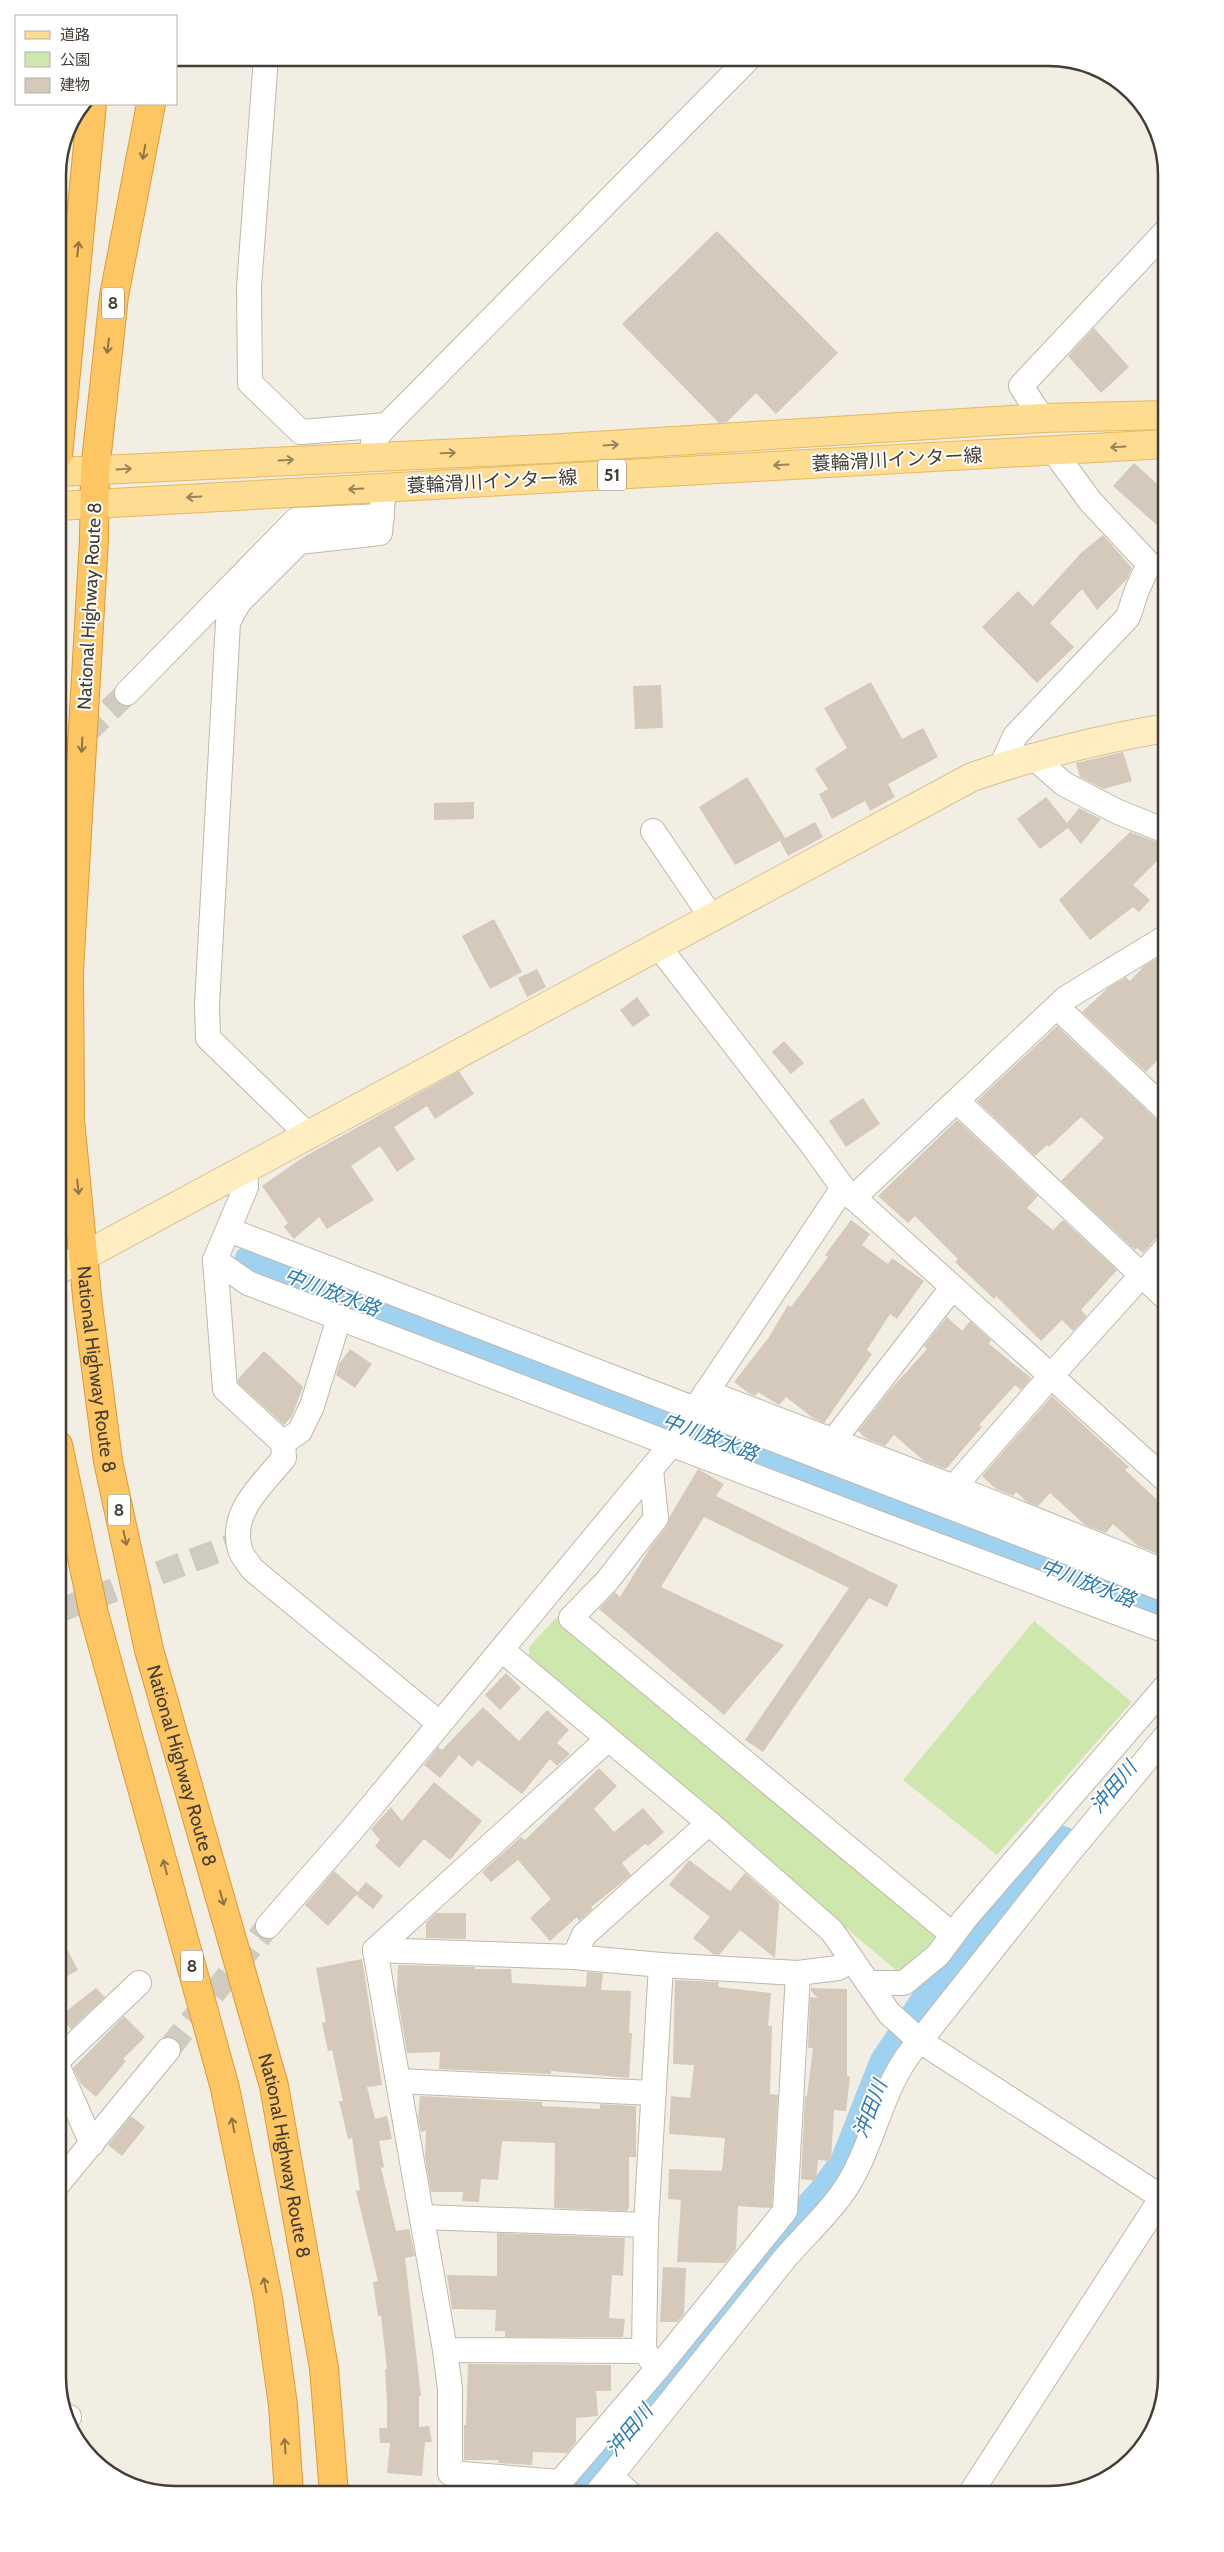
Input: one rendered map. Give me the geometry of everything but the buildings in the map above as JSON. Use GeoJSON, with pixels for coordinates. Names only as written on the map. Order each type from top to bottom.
{"type":"FeatureCollection","features":[{"type":"Feature","properties":{"kind":"highway","name":"National Highway Route 8"},"geometry":{"type":"LineString","coordinates":[[152,105],[114,296],[95,471],[69,971],[70,1120],[88,1306],[108,1461],[149,1650],[274,2086],[324,2368],[333,2486]]}},
{"type":"Feature","properties":{"kind":"highway","name":"8"},"geometry":{"type":"LineString","coordinates":[[66,372],[92,106]]}},
{"type":"Feature","properties":{"kind":"highway","name":"8"},"geometry":{"type":"LineString","coordinates":[[66,1483],[94,1614],[225,2088],[268,2298],[283,2405],[288,2486]]}},
{"type":"Feature","properties":{"kind":"main road","name":"蓑輪滑川インター線"},"geometry":{"type":"LineString","coordinates":[[66,472],[546,449],[1042,418],[1158,415]]}},
{"type":"Feature","properties":{"kind":"main road","name":"蓑輪滑川インター線"},"geometry":{"type":"LineString","coordinates":[[66,506],[165,498],[1158,444]]}},
{"type":"Feature","properties":{"kind":"street"},"geometry":{"type":"LineString","coordinates":[[267,66],[249,287],[250,383],[302,432],[387,425]]}},
{"type":"Feature","properties":{"kind":"street"},"geometry":{"type":"LineString","coordinates":[[373,456],[372,441],[387,425],[741,66]]}},
{"type":"Feature","properties":{"kind":"street"},"geometry":{"type":"LineString","coordinates":[[1042,418],[1021,386],[1158,240]]}},
{"type":"Feature","properties":{"kind":"street"},"geometry":{"type":"LineString","coordinates":[[1001,767],[1014,736],[1128,617],[1137,590],[1149,564],[1090,501],[1053,450]]}},
{"type":"Feature","properties":{"kind":"street"},"geometry":{"type":"LineString","coordinates":[[307,1134],[208,1038],[207,1005],[228,622],[239,602],[299,542],[380,533],[384,487]]}},
{"type":"Feature","properties":{"kind":"street"},"geometry":{"type":"LineString","coordinates":[[127,693],[296,520],[382,516]]}},
{"type":"Feature","properties":{"kind":"street"},"geometry":{"type":"LineString","coordinates":[[66,1266],[972,777],[1032,756],[1116,736],[1158,729]]}},
{"type":"Feature","properties":{"kind":"street"},"geometry":{"type":"LineString","coordinates":[[1032,756],[1064,784],[1118,812],[1158,828]]}},
{"type":"Feature","properties":{"kind":"street"},"geometry":{"type":"LineString","coordinates":[[653,831],[712,918]]}},
{"type":"Feature","properties":{"kind":"street"},"geometry":{"type":"LineString","coordinates":[[268,1926],[351,1831],[674,1442],[696,1406],[848,1193],[958,1102],[1066,998],[1158,942]]}},
{"type":"Feature","properties":{"kind":"street"},"geometry":{"type":"LineString","coordinates":[[659,947],[848,1193],[1158,1473]]}},
{"type":"Feature","properties":{"kind":"street"},"geometry":{"type":"LineString","coordinates":[[1057,1006],[1158,1102]]}},
{"type":"Feature","properties":{"kind":"street"},"geometry":{"type":"LineString","coordinates":[[958,1102],[1158,1291]]}},
{"type":"Feature","properties":{"kind":"street"},"geometry":{"type":"LineString","coordinates":[[245,1168],[246,1187],[215,1260],[225,1389],[283,1443],[284,1458],[243,1508],[239,1527],[240,1550],[252,1569],[439,1723]]}},
{"type":"Feature","properties":{"kind":"street"},"geometry":{"type":"LineString","coordinates":[[229,1230],[696,1406],[1158,1587]]}},
{"type":"Feature","properties":{"kind":"street"},"geometry":{"type":"LineString","coordinates":[[954,1487],[1158,1257]]}},
{"type":"Feature","properties":{"kind":"street"},"geometry":{"type":"LineString","coordinates":[[215,1260],[248,1283],[674,1442],[1158,1627]]}},
{"type":"Feature","properties":{"kind":"street"},"geometry":{"type":"LineString","coordinates":[[833,1441],[952,1288]]}},
{"type":"Feature","properties":{"kind":"street"},"geometry":{"type":"LineString","coordinates":[[283,1443],[300,1431],[312,1406],[339,1318]]}},
{"type":"Feature","properties":{"kind":"street"},"geometry":{"type":"LineString","coordinates":[[696,1406],[833,1441],[1158,1569]]}},
{"type":"Feature","properties":{"kind":"street"},"geometry":{"type":"LineString","coordinates":[[572,1618],[607,1580],[656,1518],[651,1470]]}},
{"type":"Feature","properties":{"kind":"street"},"geometry":{"type":"LineString","coordinates":[[544,1599],[572,1618],[953,1935]]}},
{"type":"Feature","properties":{"kind":"street"},"geometry":{"type":"LineString","coordinates":[[502,1650],[709,1823],[832,1931],[890,2013],[920,2041],[1158,2192]]}},
{"type":"Feature","properties":{"kind":"street"},"geometry":{"type":"LineString","coordinates":[[869,1983],[904,1983],[938,1955],[953,1935],[1158,1706]]}},
{"type":"Feature","properties":{"kind":"street"},"geometry":{"type":"LineString","coordinates":[[375,1950],[608,1739]]}},
{"type":"Feature","properties":{"kind":"street"},"geometry":{"type":"LineString","coordinates":[[603,2486],[802,2238],[841,2195],[863,2157],[894,2076],[906,2056],[920,2041],[1067,1855],[1158,1746]]}},
{"type":"Feature","properties":{"kind":"street"},"geometry":{"type":"LineString","coordinates":[[574,1957],[584,1935],[709,1823]]}},
{"type":"Feature","properties":{"kind":"street"},"geometry":{"type":"LineString","coordinates":[[375,1950],[574,1957],[798,1973],[838,1968],[852,1960]]}},
{"type":"Feature","properties":{"kind":"street"},"geometry":{"type":"LineString","coordinates":[[375,1950],[445,2350],[450,2388],[450,2473],[560,2482],[651,2360],[785,2211],[798,1973]]}},
{"type":"Feature","properties":{"kind":"street"},"geometry":{"type":"LineString","coordinates":[[651,2360],[646,2224],[661,1964]]}},
{"type":"Feature","properties":{"kind":"street"},"geometry":{"type":"LineString","coordinates":[[66,2052],[139,1983]]}},
{"type":"Feature","properties":{"kind":"street"},"geometry":{"type":"LineString","coordinates":[[66,2175],[168,2050]]}},
{"type":"Feature","properties":{"kind":"street"},"geometry":{"type":"LineString","coordinates":[[398,2082],[654,2093]]}},
{"type":"Feature","properties":{"kind":"street"},"geometry":{"type":"LineString","coordinates":[[66,2085],[92,2144]]}},
{"type":"Feature","properties":{"kind":"street"},"geometry":{"type":"LineString","coordinates":[[975,2486],[1158,2207]]}},
{"type":"Feature","properties":{"kind":"street"},"geometry":{"type":"LineString","coordinates":[[422,2217],[646,2224]]}},
{"type":"Feature","properties":{"kind":"street"},"geometry":{"type":"LineString","coordinates":[[445,2350],[651,2360]]}},
{"type":"Feature","properties":{"kind":"street"},"geometry":{"type":"LineString","coordinates":[[611,2476],[622,2486]]}},
{"type":"Feature","properties":{"kind":"green space"},"geometry":{"type":"Polygon","coordinates":[[[557,1617],[942,1940],[903,1976],[529,1661],[529,1647],[557,1617]]]}},
{"type":"Feature","properties":{"kind":"green space"},"geometry":{"type":"Polygon","coordinates":[[[1034,1621],[1132,1702],[997,1855],[903,1780],[1034,1621]]]}},
{"type":"Feature","properties":{"kind":"waterway","name":"中川放水路"},"geometry":{"type":"LineString","coordinates":[[253,1262],[1158,1610]]}},
{"type":"Feature","properties":{"kind":"waterway","name":"沖田川"},"geometry":{"type":"LineString","coordinates":[[583,2486],[774,2253],[826,2195],[849,2163],[888,2064],[930,2001],[1062,1845]]}},
{"type":"Feature","properties":{"kind":"tunnel"},"geometry":{"type":"LineString","coordinates":[[66,752],[127,693]]}},
{"type":"Feature","properties":{"kind":"tunnel"},"geometry":{"type":"LineString","coordinates":[[66,1608],[239,1543]]}},
{"type":"Feature","properties":{"kind":"tunnel"},"geometry":{"type":"LineString","coordinates":[[168,2050],[268,1926]]}}]}
